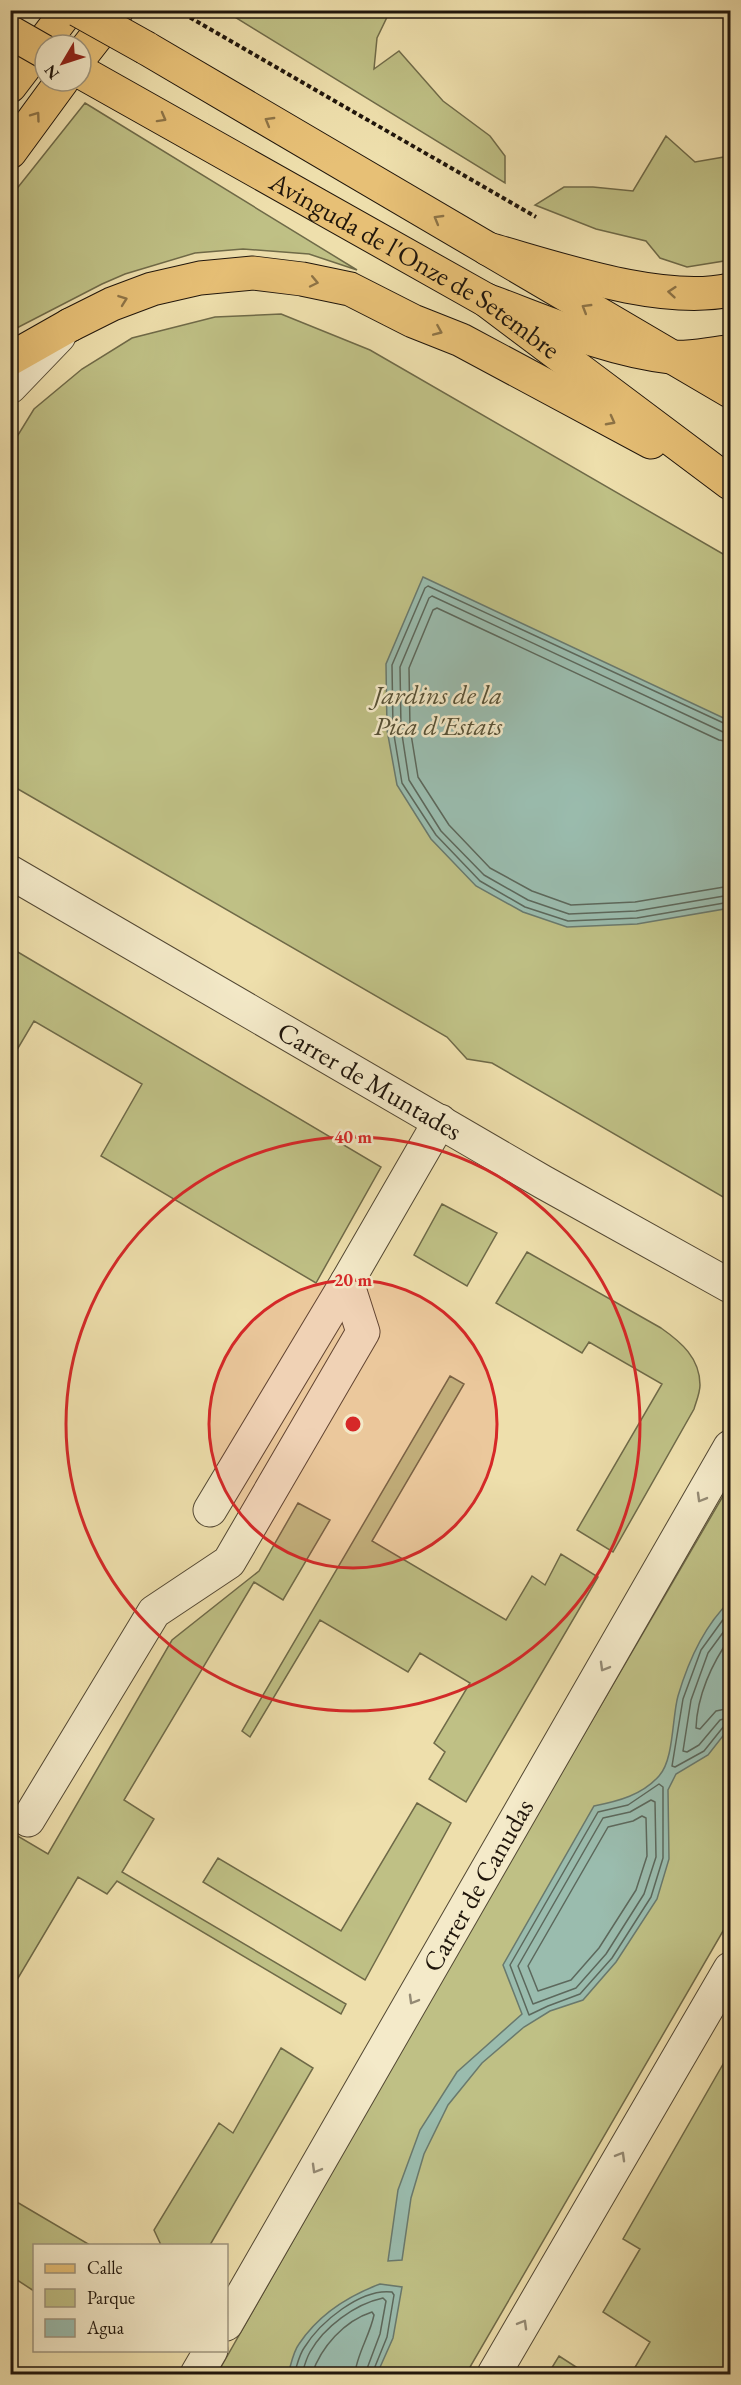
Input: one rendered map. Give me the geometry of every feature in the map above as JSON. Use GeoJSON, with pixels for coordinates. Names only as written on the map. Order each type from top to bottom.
{"type":"FeatureCollection","features":[{"type":"Feature","properties":{"kind":"main road"},"geometry":{"type":"LineString","coordinates":[[10,86],[68,10]]}},
{"type":"Feature","properties":{"kind":"main road","name":"Avinguda de l'Onze de Setembre"},"geometry":{"type":"LineString","coordinates":[[78,10],[730,391]]}},
{"type":"Feature","properties":{"kind":"main road"},"geometry":{"type":"LineString","coordinates":[[93,41],[117,10]]}},
{"type":"Feature","properties":{"kind":"main road"},"geometry":{"type":"LineString","coordinates":[[10,32],[33,45]]}},
{"type":"Feature","properties":{"kind":"main road","name":"Avinguda de l'Onze de Setembre"},"geometry":{"type":"LineString","coordinates":[[93,79],[486,300],[730,484]]}},
{"type":"Feature","properties":{"kind":"main road"},"geometry":{"type":"LineString","coordinates":[[10,152],[53,93]]}},
{"type":"Feature","properties":{"kind":"main road"},"geometry":{"type":"LineString","coordinates":[[488,249],[586,277],[642,289],[687,293],[730,291]]}},
{"type":"Feature","properties":{"kind":"main road"},"geometry":{"type":"LineString","coordinates":[[10,359],[112,304],[152,289],[200,278],[253,273],[302,279],[350,289],[413,321],[461,340],[730,484]]}},
{"type":"Feature","properties":{"kind":"main road"},"geometry":{"type":"LineString","coordinates":[[486,300],[587,338],[673,358],[730,351]]}},
{"type":"Feature","properties":{"kind":"street"},"geometry":{"type":"LineString","coordinates":[[10,387],[70,325]]}},
{"type":"Feature","properties":{"kind":"street","name":"Carrer de Muntades"},"geometry":{"type":"LineString","coordinates":[[10,872],[730,1286]]}},
{"type":"Feature","properties":{"kind":"street"},"geometry":{"type":"LineString","coordinates":[[210,1510],[347,1282],[440,1121]]}},
{"type":"Feature","properties":{"kind":"street"},"geometry":{"type":"LineString","coordinates":[[28,1820],[154,1612],[229,1562],[363,1332],[347,1282]]}},
{"type":"Feature","properties":{"kind":"street","name":"Carrer de Canudas"},"geometry":{"type":"LineString","coordinates":[[228,2321],[730,1447]]}},
{"type":"Feature","properties":{"kind":"street"},"geometry":{"type":"LineString","coordinates":[[494,2374],[730,1969]]}},
{"type":"Feature","properties":{"kind":"street"},"geometry":{"type":"LineString","coordinates":[[197,2374],[210,2352]]}},
{"type":"Feature","properties":{"kind":"path"},"geometry":{"type":"LineString","coordinates":[[177,10],[544,221]]}},
{"type":"Feature","properties":{"kind":"green space"},"geometry":{"type":"Polygon","coordinates":[[[225,11],[390,11],[377,38],[374,69],[399,51],[443,101],[490,136],[505,156],[505,183],[225,11]]]}},
{"type":"Feature","properties":{"kind":"green space"},"geometry":{"type":"Polygon","coordinates":[[[85,103],[357,270],[309,254],[243,249],[195,253],[125,274],[11,331],[11,196],[85,103]]]}},
{"type":"Feature","properties":{"kind":"green space"},"geometry":{"type":"Polygon","coordinates":[[[666,136],[695,162],[730,156],[730,260],[687,267],[660,258],[646,241],[596,229],[535,205],[564,187],[633,191],[666,136]]]}},
{"type":"Feature","properties":{"kind":"green space","name":"Jardins de la Pica d'Estats"},"geometry":{"type":"Polygon","coordinates":[[[281,314],[370,350],[730,558],[730,1201],[492,1063],[467,1059],[447,1037],[11,785],[10,448],[34,409],[82,369],[132,338],[215,317],[281,314]]]}},
{"type":"Feature","properties":{"kind":"green space"},"geometry":{"type":"Polygon","coordinates":[[[11,948],[381,1167],[316,1283],[101,1156],[142,1084],[34,1021],[11,1060],[11,948]]]}},
{"type":"Feature","properties":{"kind":"green space"},"geometry":{"type":"Polygon","coordinates":[[[442,1204],[497,1233],[467,1286],[414,1255],[442,1204]]]}},
{"type":"Feature","properties":{"kind":"green space"},"geometry":{"type":"Polygon","coordinates":[[[527,1252],[661,1328],[682,1345],[697,1367],[700,1388],[694,1409],[613,1552],[577,1530],[662,1384],[589,1342],[582,1353],[496,1303],[527,1252]]]}},
{"type":"Feature","properties":{"kind":"green space"},"geometry":{"type":"Polygon","coordinates":[[[450,1376],[464,1384],[372,1541],[506,1620],[532,1576],[545,1585],[561,1554],[598,1577],[466,1802],[429,1779],[445,1752],[434,1743],[470,1683],[420,1653],[408,1672],[320,1620],[250,1737],[242,1731],[450,1376]]]}},
{"type":"Feature","properties":{"kind":"green space"},"geometry":{"type":"Polygon","coordinates":[[[730,1484],[730,1919],[466,2374],[217,2374],[475,1921],[730,1484]]]}},
{"type":"Feature","properties":{"kind":"green space"},"geometry":{"type":"Polygon","coordinates":[[[298,1503],[330,1520],[283,1600],[254,1582],[124,1800],[154,1819],[122,1872],[346,2004],[341,2014],[117,1881],[107,1894],[78,1877],[11,1990],[11,1832],[48,1854],[172,1640],[259,1571],[298,1503]]]}},
{"type":"Feature","properties":{"kind":"green space"},"geometry":{"type":"Polygon","coordinates":[[[417,1803],[451,1823],[365,1980],[203,1882],[218,1858],[341,1931],[417,1803]]]}},
{"type":"Feature","properties":{"kind":"green space"},"geometry":{"type":"Polygon","coordinates":[[[281,2048],[313,2068],[211,2244],[161,2244],[154,2230],[219,2123],[233,2133],[281,2048]]]}},
{"type":"Feature","properties":{"kind":"green space"},"geometry":{"type":"Polygon","coordinates":[[[730,2052],[730,2374],[631,2374],[650,2342],[603,2312],[640,2249],[623,2239],[730,2052]]]}},
{"type":"Feature","properties":{"kind":"green space"},"geometry":{"type":"Polygon","coordinates":[[[10,2198],[88,2244],[33,2244],[33,2290],[11,2276],[10,2198]]]}},
{"type":"Feature","properties":{"kind":"green space"},"geometry":{"type":"Polygon","coordinates":[[[559,2356],[587,2374],[548,2374],[559,2356]]]}},
{"type":"Feature","properties":{"kind":"water"},"geometry":{"type":"Polygon","coordinates":[[[423,577],[730,721],[730,908],[637,924],[567,927],[523,912],[476,886],[431,839],[397,785],[387,730],[386,664],[423,577]]]}},
{"type":"Feature","properties":{"kind":"water"},"geometry":{"type":"Polygon","coordinates":[[[730,1601],[730,1727],[708,1755],[676,1774],[668,1790],[669,1859],[657,1899],[616,1962],[583,2000],[550,2011],[524,2027],[482,2063],[448,2105],[424,2154],[411,2198],[402,2260],[388,2261],[398,2190],[420,2130],[457,2072],[522,2014],[503,1965],[594,1806],[638,1793],[652,1783],[664,1769],[670,1749],[678,1696],[687,1670],[705,1633],[730,1601]]]}},
{"type":"Feature","properties":{"kind":"water"},"geometry":{"type":"Polygon","coordinates":[[[380,2284],[402,2287],[393,2338],[377,2374],[288,2374],[297,2347],[325,2315],[346,2300],[380,2284]]]}}]}
